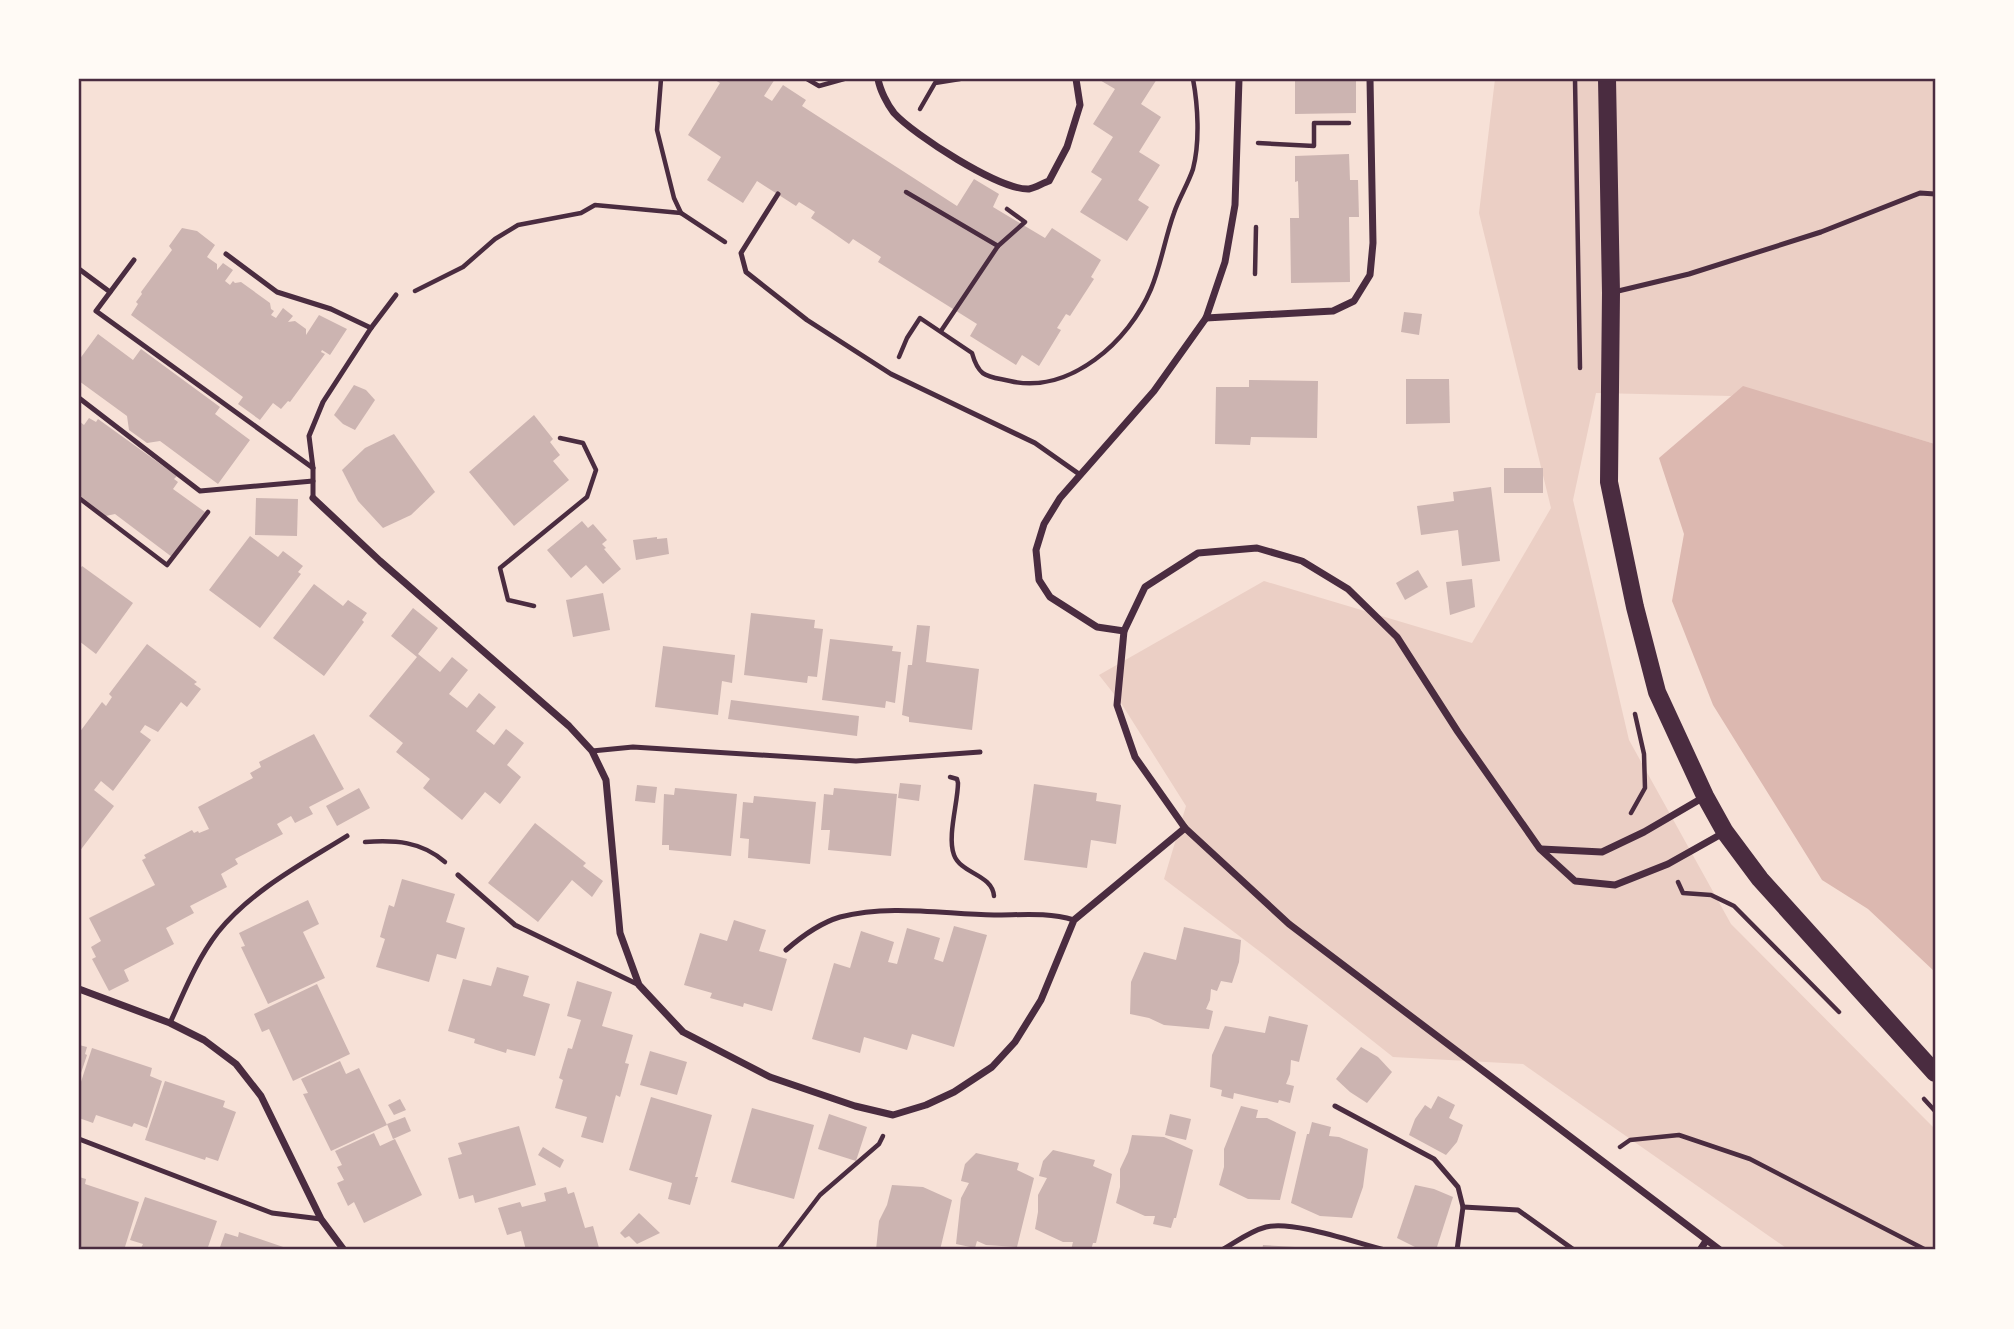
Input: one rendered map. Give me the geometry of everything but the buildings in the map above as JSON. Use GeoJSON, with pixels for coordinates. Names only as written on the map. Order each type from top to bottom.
{"type":"FeatureCollection","features":[{"type":"Feature","properties":{"kind":"main road"},"geometry":{"type":"LineString","coordinates":[[1607,79],[1611,293],[1609,482],[1634,607],[1657,692],[1705,796],[1725,832],[1760,879],[1935,1073]]}},
{"type":"Feature","properties":{"kind":"street"},"geometry":{"type":"LineString","coordinates":[[878,79],[892,111],[909,126],[940,148],[993,178],[1029,189],[1049,181],[1067,147],[1080,105],[1076,79]]}},
{"type":"Feature","properties":{"kind":"street"},"geometry":{"type":"LineString","coordinates":[[1124,631],[1097,627],[1050,597],[1039,580],[1035,550],[1044,524],[1060,498],[1154,391],[1206,318],[1225,262],[1235,205],[1239,79]]}},
{"type":"Feature","properties":{"kind":"street"},"geometry":{"type":"LineString","coordinates":[[1206,318],[1333,311],[1354,302],[1370,275],[1373,243],[1370,79]]}},
{"type":"Feature","properties":{"kind":"street"},"geometry":{"type":"LineString","coordinates":[[313,498],[380,561],[569,726],[592,751],[606,780],[620,933],[639,985],[683,1032],[770,1077],[855,1107],[893,1115],[926,1105],[954,1092],[992,1067],[1015,1042],[1041,1000],[1074,920],[1185,828]]}},
{"type":"Feature","properties":{"kind":"street"},"geometry":{"type":"LineString","coordinates":[[1720,1250],[1289,924],[1185,828],[1135,757],[1117,705],[1124,631],[1145,587],[1198,553],[1257,548],[1302,561],[1348,589],[1398,637],[1458,732],[1540,849],[1575,881],[1615,885],[1668,864],[1725,832]]}},
{"type":"Feature","properties":{"kind":"street"},"geometry":{"type":"LineString","coordinates":[[1540,849],[1602,852],[1644,832],[1705,796]]}},
{"type":"Feature","properties":{"kind":"street"},"geometry":{"type":"LineString","coordinates":[[79,989],[170,1023],[204,1040],[236,1064],[261,1096],[320,1219],[344,1250]]}},
{"type":"Feature","properties":{"kind":"street"},"geometry":{"type":"LineString","coordinates":[[1700,1250],[1706,1241]]}},
{"type":"Feature","properties":{"kind":"lane"},"geometry":{"type":"LineString","coordinates":[[1611,293],[1689,274],[1821,232],[1920,193],[1935,194]]}},
{"type":"Feature","properties":{"kind":"lane"},"geometry":{"type":"LineString","coordinates":[[778,194],[741,253],[746,272],[807,320],[891,374],[1035,443],[1079,474]]}},
{"type":"Feature","properties":{"kind":"lane"},"geometry":{"type":"LineString","coordinates":[[226,254],[277,292],[331,309],[371,328]]}},
{"type":"Feature","properties":{"kind":"lane"},"geometry":{"type":"LineString","coordinates":[[134,260],[96,311],[313,468]]}},
{"type":"Feature","properties":{"kind":"lane"},"geometry":{"type":"LineString","coordinates":[[79,270],[110,292]]}},
{"type":"Feature","properties":{"kind":"lane"},"geometry":{"type":"LineString","coordinates":[[313,498],[309,436],[323,402],[393,298]]}},
{"type":"Feature","properties":{"kind":"lane"},"geometry":{"type":"LineString","coordinates":[[79,398],[200,491],[313,481]]}},
{"type":"Feature","properties":{"kind":"lane"},"geometry":{"type":"LineString","coordinates":[[592,751],[633,747],[856,761],[980,752]]}},
{"type":"Feature","properties":{"kind":"lane"},"geometry":{"type":"LineString","coordinates":[[170,1023],[192,973],[218,932],[262,889],[347,836]]}},
{"type":"Feature","properties":{"kind":"lane"},"geometry":{"type":"LineString","coordinates":[[458,875],[515,925],[639,985]]}},
{"type":"Feature","properties":{"kind":"lane"},"geometry":{"type":"LineString","coordinates":[[786,950],[805,933],[838,918],[878,910],[994,915],[1055,914],[1074,920]]}},
{"type":"Feature","properties":{"kind":"lane"},"geometry":{"type":"LineString","coordinates":[[1335,1106],[1434,1158],[1458,1187],[1463,1207],[1457,1250]]}},
{"type":"Feature","properties":{"kind":"lane"},"geometry":{"type":"LineString","coordinates":[[79,1139],[272,1213],[320,1219]]}},
{"type":"Feature","properties":{"kind":"lane"},"geometry":{"type":"LineString","coordinates":[[1463,1207],[1518,1210],[1574,1250]]}},
{"type":"Feature","properties":{"kind":"lane"},"geometry":{"type":"LineString","coordinates":[[1222,1250],[1246,1235],[1266,1227],[1284,1225],[1385,1250]]}},
{"type":"Feature","properties":{"kind":"path"},"geometry":{"type":"LineString","coordinates":[[661,79],[657,130],[665,167],[681,213]]}},
{"type":"Feature","properties":{"kind":"path"},"geometry":{"type":"LineString","coordinates":[[807,79],[819,86],[844,79]]}},
{"type":"Feature","properties":{"kind":"path"},"geometry":{"type":"LineString","coordinates":[[909,126],[935,83],[960,79]]}},
{"type":"Feature","properties":{"kind":"path"},"geometry":{"type":"LineString","coordinates":[[907,338],[920,318],[972,353],[976,367],[983,375],[1021,384],[1040,384],[1066,377],[1089,365],[1115,341],[1138,313],[1151,289],[1174,211],[1192,171],[1196,154],[1196,93],[1193,79]]}},
{"type":"Feature","properties":{"kind":"path"},"geometry":{"type":"LineString","coordinates":[[1258,143],[1314,146],[1314,122],[1332,123]]}},
{"type":"Feature","properties":{"kind":"path"},"geometry":{"type":"LineString","coordinates":[[906,192],[998,246]]}},
{"type":"Feature","properties":{"kind":"path"},"geometry":{"type":"LineString","coordinates":[[942,331],[998,246],[1026,222],[1002,204]]}},
{"type":"Feature","properties":{"kind":"path"},"geometry":{"type":"LineString","coordinates":[[393,298],[463,267],[495,239],[518,225],[581,213],[595,205],[681,213],[741,253]]}},
{"type":"Feature","properties":{"kind":"path"},"geometry":{"type":"LineString","coordinates":[[534,606],[508,600],[500,568],[587,497],[596,470],[583,443],[560,438]]}},
{"type":"Feature","properties":{"kind":"path"},"geometry":{"type":"LineString","coordinates":[[79,498],[167,565],[208,512],[198,504]]}},
{"type":"Feature","properties":{"kind":"path"},"geometry":{"type":"LineString","coordinates":[[958,787],[953,833],[954,857],[987,881],[995,892]]}},
{"type":"Feature","properties":{"kind":"path"},"geometry":{"type":"LineString","coordinates":[[347,836],[364,842],[392,841],[412,844],[442,859],[458,875]]}},
{"type":"Feature","properties":{"kind":"path"},"geometry":{"type":"LineString","coordinates":[[778,1250],[820,1195],[879,1144],[893,1115]]}},
{"type":"Feature","properties":{"kind":"path"},"geometry":{"type":"LineString","coordinates":[[1603,1161],[1630,1140],[1679,1135],[1750,1159],[1926,1250]]}},
{"type":"Feature","properties":{"kind":"shaded area"},"geometry":{"type":"Polygon","coordinates":[[[1495,79],[1935,79],[1935,444],[1743,387],[1731,396],[1596,393],[1573,500],[1629,740],[1731,924],[1935,1129],[1935,1250],[1789,1250],[1523,1064],[1393,1057],[1164,879],[1186,806],[1121,703],[1099,675],[1264,581],[1472,643],[1551,508],[1479,213],[1495,79]]]}},
{"type":"Feature","properties":{"kind":"shaded area"},"geometry":{"type":"Polygon","coordinates":[[[1743,386],[1935,444],[1935,972],[1868,909],[1822,880],[1713,705],[1672,601],[1684,534],[1659,458],[1743,386]]]}}]}
